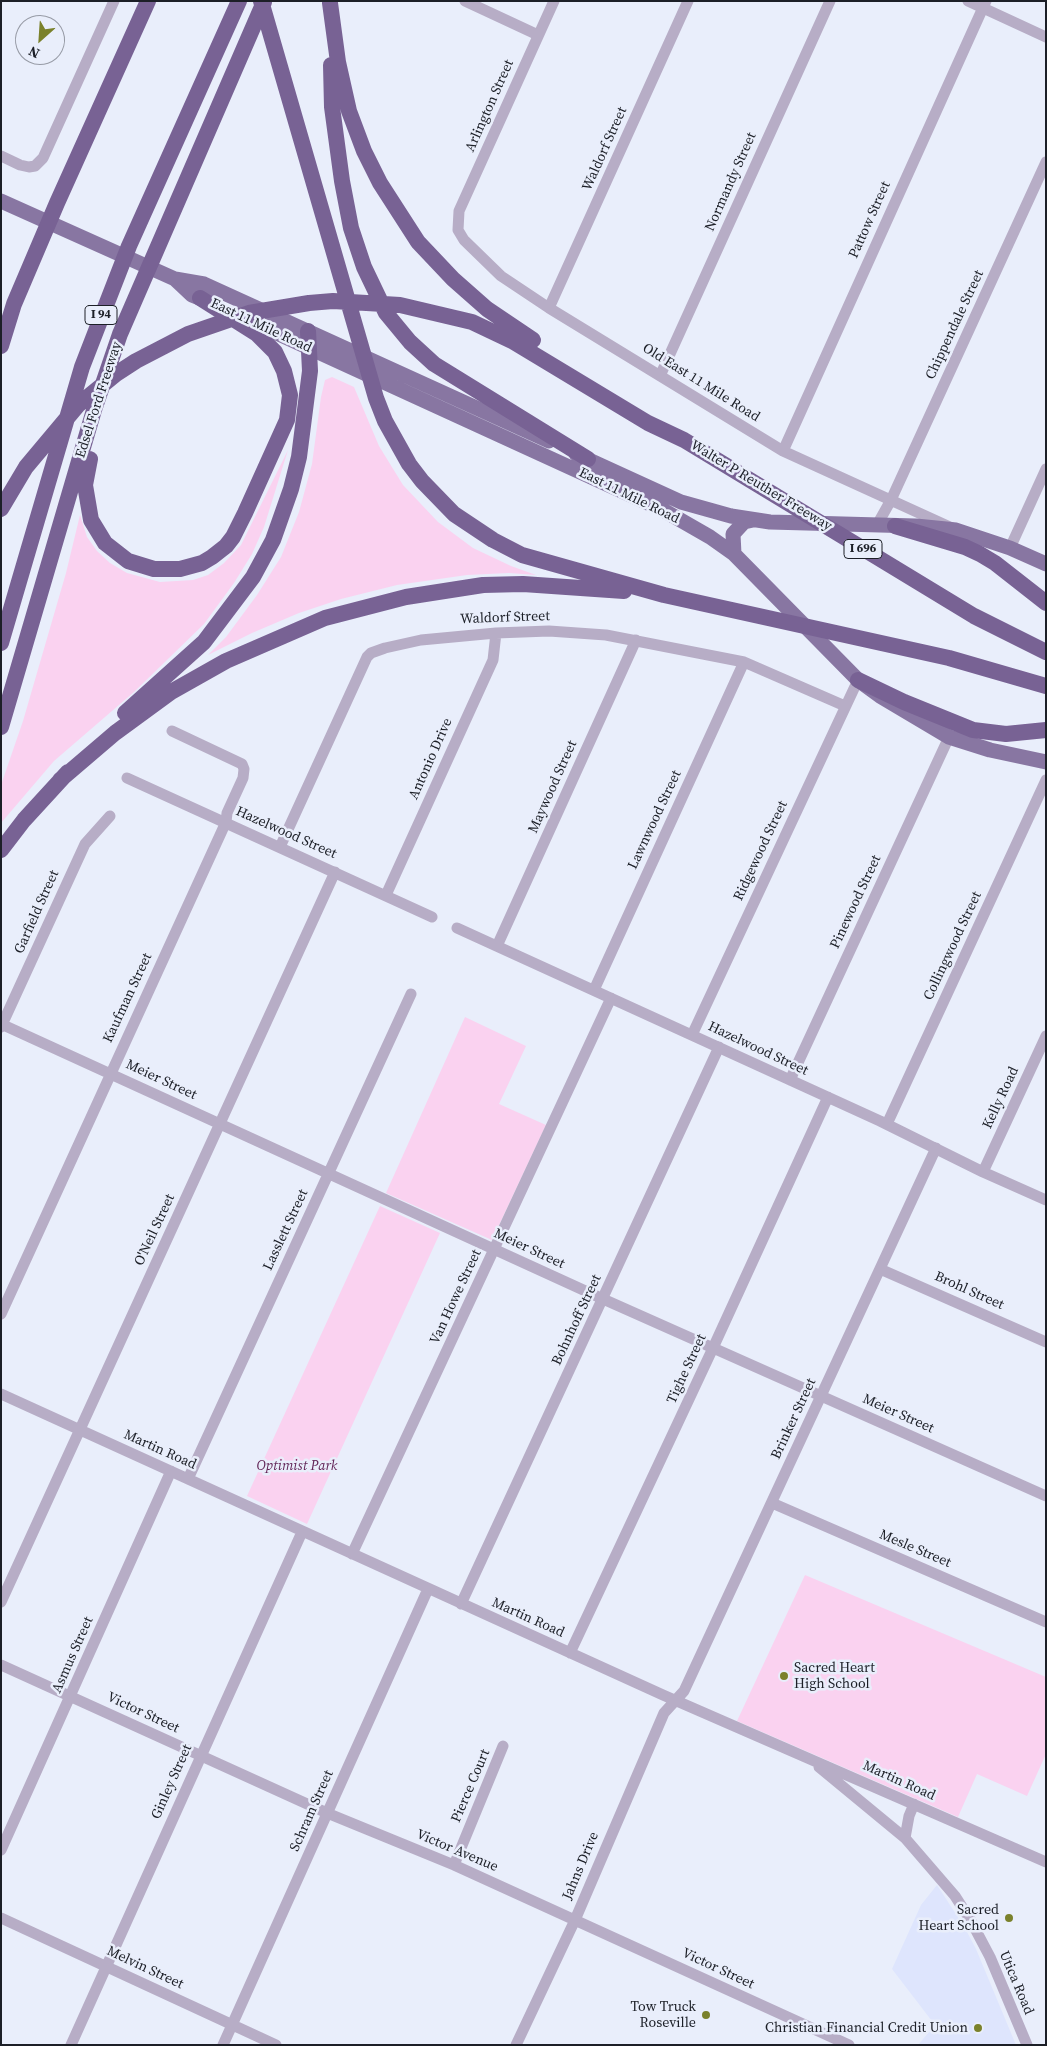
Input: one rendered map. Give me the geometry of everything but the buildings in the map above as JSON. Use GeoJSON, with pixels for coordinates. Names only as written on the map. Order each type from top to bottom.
{"type":"FeatureCollection","features":[{"type":"Feature","properties":{"kind":"highway"},"geometry":{"type":"LineString","coordinates":[[1,346],[14,304],[57,203],[148,1]]}},
{"type":"Feature","properties":{"kind":"highway","name":"Edsel Ford Freeway"},"geometry":{"type":"LineString","coordinates":[[1,643],[82,367],[133,238],[240,1]]}},
{"type":"Feature","properties":{"kind":"highway"},"geometry":{"type":"LineString","coordinates":[[263,1],[273,42],[376,398],[385,421],[409,464],[422,481],[454,514],[493,540],[522,555],[664,595],[949,658],[1046,686]]}},
{"type":"Feature","properties":{"kind":"highway","name":"Edsel Ford Freeway"},"geometry":{"type":"LineString","coordinates":[[1,727],[94,410],[120,334],[263,1]]}},
{"type":"Feature","properties":{"kind":"highway"},"geometry":{"type":"LineString","coordinates":[[330,2],[338,62],[349,111],[364,151],[380,183],[418,242],[453,279],[494,314],[515,329],[653,414],[684,440]]}},
{"type":"Feature","properties":{"kind":"highway"},"geometry":{"type":"LineString","coordinates":[[330,2],[332,107],[342,181],[351,228],[364,267],[386,313],[410,342],[434,364],[588,459]]}},
{"type":"Feature","properties":{"kind":"highway"},"geometry":{"type":"LineString","coordinates":[[94,410],[96,437],[85,485],[91,520],[105,543],[128,561],[141,566],[167,570],[180,569],[202,563],[226,546],[245,513],[273,453],[287,420],[290,396],[284,371],[275,352],[257,334],[200,298]]}},
{"type":"Feature","properties":{"kind":"highway"},"geometry":{"type":"LineString","coordinates":[[1,509],[26,467],[78,406],[94,391],[136,361],[188,334],[248,313],[309,303],[332,301],[400,305],[472,322],[512,341],[648,422],[684,440]]}},
{"type":"Feature","properties":{"kind":"highway"},"geometry":{"type":"LineString","coordinates":[[1,850],[24,820],[109,728],[204,642],[253,577],[273,540],[291,490],[299,457],[310,371],[308,330]]}},
{"type":"Feature","properties":{"kind":"highway","name":"Walter P Reuther Freeway"},"geometry":{"type":"LineString","coordinates":[[684,440],[958,606],[1046,652]]}},
{"type":"Feature","properties":{"kind":"highway"},"geometry":{"type":"LineString","coordinates":[[895,526],[965,547],[980,554],[995,563],[1046,603]]}},
{"type":"Feature","properties":{"kind":"highway"},"geometry":{"type":"LineString","coordinates":[[60,780],[115,733],[171,692],[226,661],[325,618],[406,597],[483,585],[523,584],[664,595]]}},
{"type":"Feature","properties":{"kind":"highway"},"geometry":{"type":"LineString","coordinates":[[858,680],[904,702],[973,730],[1006,734],[1046,730]]}},
{"type":"Feature","properties":{"kind":"main road","name":"East 11 Mile Road"},"geometry":{"type":"LineString","coordinates":[[1,201],[175,279],[204,284],[308,330],[681,502],[718,513],[753,520],[956,530],[1010,548],[1046,564]]}},
{"type":"Feature","properties":{"kind":"main road","name":"East 11 Mile Road"},"geometry":{"type":"LineString","coordinates":[[175,279],[192,294],[200,298],[663,510],[710,537],[734,554],[858,680],[905,712],[950,736],[990,750],[1046,762]]}},
{"type":"Feature","properties":{"kind":"main road"},"geometry":{"type":"LineString","coordinates":[[734,554],[733,534],[744,522],[753,520]]}},
{"type":"Feature","properties":{"kind":"street"},"geometry":{"type":"LineString","coordinates":[[1,156],[29,167],[35,166],[43,158],[114,1]]}},
{"type":"Feature","properties":{"kind":"street"},"geometry":{"type":"LineString","coordinates":[[465,1],[538,35]]}},
{"type":"Feature","properties":{"kind":"street","name":"Arlington Street"},"geometry":{"type":"LineString","coordinates":[[457,224],[459,211],[554,1]]}},
{"type":"Feature","properties":{"kind":"street","name":"Waldorf Street"},"geometry":{"type":"LineString","coordinates":[[549,308],[688,1]]}},
{"type":"Feature","properties":{"kind":"street","name":"Normandy Street"},"geometry":{"type":"LineString","coordinates":[[660,376],[830,1]]}},
{"type":"Feature","properties":{"kind":"street"},"geometry":{"type":"LineString","coordinates":[[968,1],[984,5],[1046,37]]}},
{"type":"Feature","properties":{"kind":"street","name":"Pattow Street"},"geometry":{"type":"LineString","coordinates":[[783,451],[984,5]]}},
{"type":"Feature","properties":{"kind":"street","name":"Chippendale Street"},"geometry":{"type":"LineString","coordinates":[[870,525],[891,500],[1046,162]]}},
{"type":"Feature","properties":{"kind":"street","name":"Old East 11 Mile Road"},"geometry":{"type":"LineString","coordinates":[[457,224],[459,234],[490,267],[549,308],[783,451],[956,530]]}},
{"type":"Feature","properties":{"kind":"street"},"geometry":{"type":"LineString","coordinates":[[1010,548],[1046,468]]}},
{"type":"Feature","properties":{"kind":"street","name":"Waldorf Street"},"geometry":{"type":"LineString","coordinates":[[280,847],[358,675],[371,653],[385,648],[421,640],[496,633],[549,631],[606,635],[744,662],[845,706]]}},
{"type":"Feature","properties":{"kind":"street","name":"Antonio Drive"},"geometry":{"type":"LineString","coordinates":[[386,895],[493,660],[496,633]]}},
{"type":"Feature","properties":{"kind":"street","name":"Maywood Street"},"geometry":{"type":"LineString","coordinates":[[497,946],[636,640]]}},
{"type":"Feature","properties":{"kind":"street","name":"Lawnwood Street"},"geometry":{"type":"LineString","coordinates":[[594,990],[744,662]]}},
{"type":"Feature","properties":{"kind":"street","name":"Ridgewood Street"},"geometry":{"type":"LineString","coordinates":[[692,1035],[858,680]]}},
{"type":"Feature","properties":{"kind":"street","name":"Kaufman Street"},"geometry":{"type":"LineString","coordinates":[[1,1314],[226,822],[227,813],[243,778],[244,769],[242,764],[172,731]]}},
{"type":"Feature","properties":{"kind":"street","name":"Pinewood Street"},"geometry":{"type":"LineString","coordinates":[[790,1080],[950,736]]}},
{"type":"Feature","properties":{"kind":"street","name":"Hazelwood Street"},"geometry":{"type":"LineString","coordinates":[[127,778],[432,917]]}},
{"type":"Feature","properties":{"kind":"street","name":"Collingwood Street"},"geometry":{"type":"LineString","coordinates":[[888,1124],[1046,780]]}},
{"type":"Feature","properties":{"kind":"street","name":"Garfield Street"},"geometry":{"type":"LineString","coordinates":[[2,1025],[85,844],[110,816]]}},
{"type":"Feature","properties":{"kind":"street","name":"O'Neil Street"},"geometry":{"type":"LineString","coordinates":[[1,1602],[78,1430],[221,1124],[335,872]]}},
{"type":"Feature","properties":{"kind":"street","name":"Hazelwood Street"},"geometry":{"type":"LineString","coordinates":[[456,928],[888,1124],[984,1172],[1046,1200]]}},
{"type":"Feature","properties":{"kind":"street","name":"Lasslett Street"},"geometry":{"type":"LineString","coordinates":[[188,1479],[411,994]]}},
{"type":"Feature","properties":{"kind":"street","name":"Van Howe Street"},"geometry":{"type":"LineString","coordinates":[[352,1554],[611,998]]}},
{"type":"Feature","properties":{"kind":"street","name":"Meier Street"},"geometry":{"type":"LineString","coordinates":[[2,1025],[604,1300],[1046,1496]]}},
{"type":"Feature","properties":{"kind":"street","name":"Kelly Road"},"geometry":{"type":"LineString","coordinates":[[984,1172],[1046,1036]]}},
{"type":"Feature","properties":{"kind":"street","name":"Bohnhoff Street"},"geometry":{"type":"LineString","coordinates":[[461,1604],[604,1300],[719,1048]]}},
{"type":"Feature","properties":{"kind":"street","name":"Tighe Street"},"geometry":{"type":"LineString","coordinates":[[570,1654],[828,1097]]}},
{"type":"Feature","properties":{"kind":"street","name":"Brinker Street"},"geometry":{"type":"LineString","coordinates":[[675,1700],[684,1690],[936,1148]]}},
{"type":"Feature","properties":{"kind":"street","name":"Brohl Street"},"geometry":{"type":"LineString","coordinates":[[880,1269],[1046,1342]]}},
{"type":"Feature","properties":{"kind":"street","name":"Martin Road"},"geometry":{"type":"LineString","coordinates":[[1,1394],[570,1654],[1046,1862]]}},
{"type":"Feature","properties":{"kind":"street","name":"Asmus Street"},"geometry":{"type":"LineString","coordinates":[[1,1850],[171,1472]]}},
{"type":"Feature","properties":{"kind":"street","name":"Mesle Street"},"geometry":{"type":"LineString","coordinates":[[772,1503],[1046,1622]]}},
{"type":"Feature","properties":{"kind":"street","name":"Ginley Street"},"geometry":{"type":"LineString","coordinates":[[70,2045],[302,1532]]}},
{"type":"Feature","properties":{"kind":"street","name":"Schram Street"},"geometry":{"type":"LineString","coordinates":[[223,2045],[428,1589]]}},
{"type":"Feature","properties":{"kind":"street","name":"Victor Street"},"geometry":{"type":"LineString","coordinates":[[1,1665],[327,1813]]}},
{"type":"Feature","properties":{"kind":"street","name":"Jahns Drive"},"geometry":{"type":"LineString","coordinates":[[516,2045],[574,1920],[664,1713],[675,1700]]}},
{"type":"Feature","properties":{"kind":"street","name":"Pierce Court"},"geometry":{"type":"LineString","coordinates":[[454,1865],[503,1746]]}},
{"type":"Feature","properties":{"kind":"street","name":"Utica Road"},"geometry":{"type":"LineString","coordinates":[[807,1757],[905,1838],[947,1886],[971,1921],[990,1957],[1026,2045]]}},
{"type":"Feature","properties":{"kind":"street"},"geometry":{"type":"LineString","coordinates":[[905,1838],[909,1816],[914,1804]]}},
{"type":"Feature","properties":{"kind":"street","name":"Victor Avenue"},"geometry":{"type":"LineString","coordinates":[[327,1813],[454,1865],[574,1920]]}},
{"type":"Feature","properties":{"kind":"street","name":"Melvin Street"},"geometry":{"type":"LineString","coordinates":[[1,1918],[276,2045]]}},
{"type":"Feature","properties":{"kind":"street","name":"Victor Street"},"geometry":{"type":"LineString","coordinates":[[574,1920],[849,2045]]}},
{"type":"Feature","properties":{"kind":"shaded area"},"geometry":{"type":"Polygon","coordinates":[[[937,1885],[965,1928],[976,1949],[1016,2045],[918,2045],[935,2025],[892,1969],[921,1905],[937,1885]]]}},
{"type":"Feature","properties":{"kind":"green space"},"geometry":{"type":"Polygon","coordinates":[[[332,377],[354,387],[379,446],[403,485],[438,522],[473,548],[511,566],[536,575],[509,573],[467,575],[397,585],[341,599],[299,613],[252,633],[208,655],[226,637],[257,595],[281,557],[299,512],[312,464],[325,380],[332,377]]]}},
{"type":"Feature","properties":{"kind":"green space"},"geometry":{"type":"Polygon","coordinates":[[[288,450],[264,527],[252,554],[234,583],[204,624],[134,692],[54,761],[1,823],[1,785],[23,721],[66,573],[80,515],[87,537],[97,551],[110,563],[127,573],[160,582],[193,580],[208,575],[224,563],[241,545],[288,450]]]}},
{"type":"Feature","properties":{"kind":"green space"},"geometry":{"type":"Polygon","coordinates":[[[465,1017],[526,1046],[499,1104],[546,1125],[492,1240],[386,1193],[465,1017]]]}},
{"type":"Feature","properties":{"kind":"green space","name":"Optimist Park"},"geometry":{"type":"Polygon","coordinates":[[[380,1206],[440,1233],[307,1524],[247,1496],[380,1206]]]}},
{"type":"Feature","properties":{"kind":"green space"},"geometry":{"type":"Polygon","coordinates":[[[805,1575],[1046,1677],[1046,1754],[1027,1796],[977,1774],[958,1817],[737,1721],[805,1575]]]}},
{"type":"Feature","properties":{"kind":"place","name":"Sacred Heart High School"},"geometry":{"type":"Point","coordinates":[784,1676]}},
{"type":"Feature","properties":{"kind":"place","name":"Sacred Heart School"},"geometry":{"type":"Point","coordinates":[1009,1918]}},
{"type":"Feature","properties":{"kind":"place","name":"Tow Truck Roseville"},"geometry":{"type":"Point","coordinates":[706,2015]}},
{"type":"Feature","properties":{"kind":"place","name":"Christian Financial Credit Union"},"geometry":{"type":"Point","coordinates":[978,2028]}}]}
